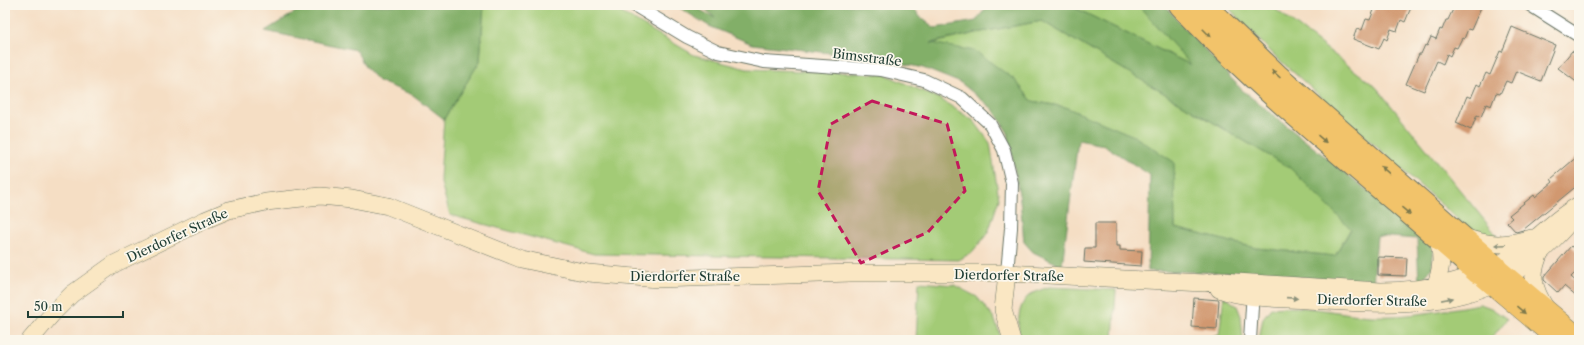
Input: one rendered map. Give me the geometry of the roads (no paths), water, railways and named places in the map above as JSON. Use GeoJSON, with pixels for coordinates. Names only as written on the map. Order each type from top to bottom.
{"type":"FeatureCollection","features":[{"type":"Feature","properties":{"kind":"highway"},"geometry":{"type":"LineString","coordinates":[[1180,5],[1246,71],[1287,109],[1437,237],[1492,275]]}},
{"type":"Feature","properties":{"kind":"highway"},"geometry":{"type":"LineString","coordinates":[[1204,5],[1277,75],[1460,236],[1492,275]]}},
{"type":"Feature","properties":{"kind":"main road","name":"Dierdorfer Straße"},"geometry":{"type":"LineString","coordinates":[[30,340],[53,313],[72,294],[114,264],[229,210],[266,202],[320,196],[352,199],[388,206],[521,259],[588,274],[658,279],[851,273],[1007,273],[1204,283],[1220,281],[1253,289],[1333,301],[1420,302],[1456,297],[1492,275],[1540,253],[1565,228],[1579,205]]}},
{"type":"Feature","properties":{"kind":"main road","name":"Dierdorfer Straße"},"geometry":{"type":"LineString","coordinates":[[1253,289],[1380,291],[1413,290],[1492,275],[1564,214],[1579,205]]}},
{"type":"Feature","properties":{"kind":"main road"},"geometry":{"type":"LineString","coordinates":[[1460,236],[1484,244],[1497,245],[1513,243],[1538,236]]}},
{"type":"Feature","properties":{"kind":"main road"},"geometry":{"type":"LineString","coordinates":[[1434,286],[1441,266],[1440,246],[1437,237]]}},
{"type":"Feature","properties":{"kind":"main road"},"geometry":{"type":"LineString","coordinates":[[1540,253],[1536,262],[1533,278],[1535,289],[1547,311]]}},
{"type":"Feature","properties":{"kind":"main road"},"geometry":{"type":"LineString","coordinates":[[1007,273],[1003,310],[1012,340]]}},
{"type":"Feature","properties":{"kind":"main road"},"geometry":{"type":"LineString","coordinates":[[1492,275],[1547,311],[1579,338]]}},
{"type":"Feature","properties":{"kind":"main road"},"geometry":{"type":"LineString","coordinates":[[1492,275],[1557,340]]}},
{"type":"Feature","properties":{"kind":"street","name":"Bimsstraße"},"geometry":{"type":"LineString","coordinates":[[634,5],[686,37],[718,52],[764,62],[881,70],[924,80],[962,98],[990,124],[1004,150],[1012,183],[1011,228],[1007,273]]}},
{"type":"Feature","properties":{"kind":"street"},"geometry":{"type":"LineString","coordinates":[[1530,5],[1579,36]]}},
{"type":"Feature","properties":{"kind":"street"},"geometry":{"type":"LineString","coordinates":[[1250,340],[1253,289]]}}]}
